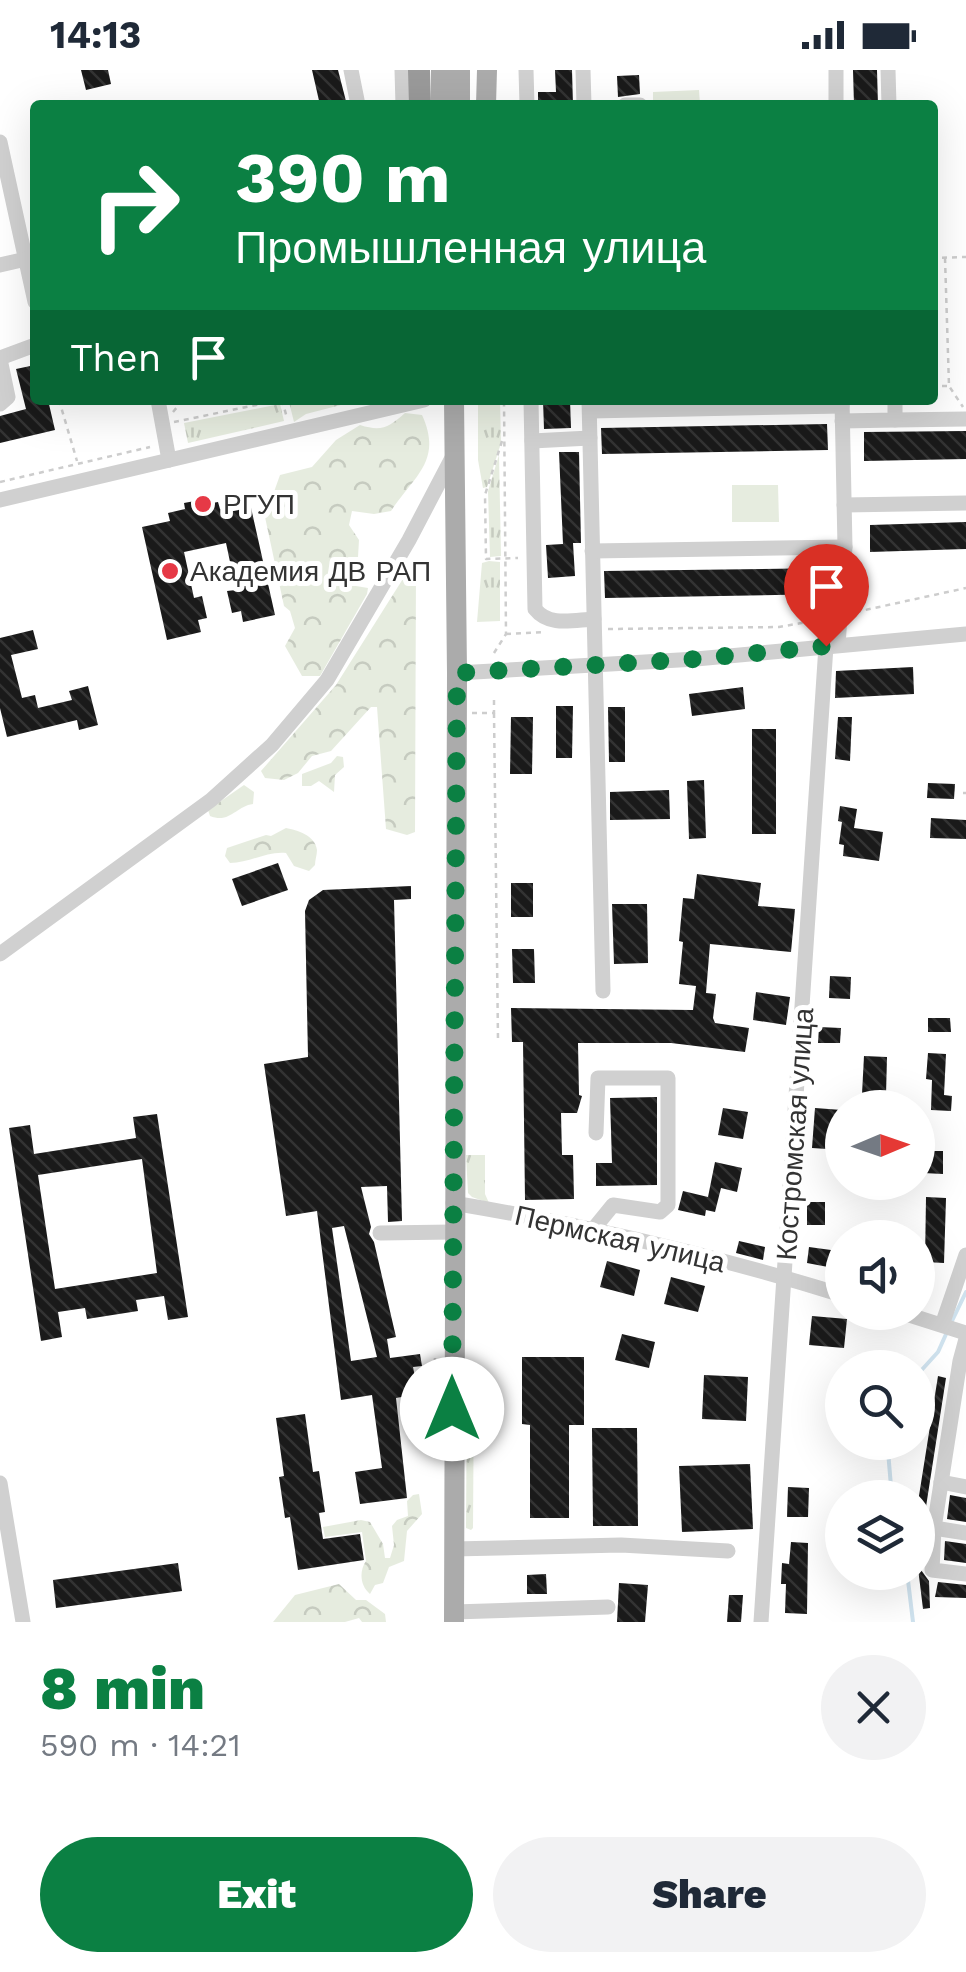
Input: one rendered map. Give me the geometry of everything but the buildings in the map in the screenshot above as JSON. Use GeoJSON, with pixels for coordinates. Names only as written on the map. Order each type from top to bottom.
{"type":"FeatureCollection","features":[{"type":"Feature","properties":{"kind":"highway"},"geometry":{"type":"LineString","coordinates":[[420,70],[420,100]]}},
{"type":"Feature","properties":{"kind":"main road"},"geometry":{"type":"LineString","coordinates":[[441,70],[441,100]]}},
{"type":"Feature","properties":{"kind":"main road"},"geometry":{"type":"LineString","coordinates":[[460,70],[460,100]]}},
{"type":"Feature","properties":{"kind":"main road"},"geometry":{"type":"LineString","coordinates":[[486,100],[487,70]]}},
{"type":"Feature","properties":{"kind":"main road"},"geometry":{"type":"LineString","coordinates":[[454,405],[454,1617]]}},
{"type":"Feature","properties":{"kind":"street"},"geometry":{"type":"LineString","coordinates":[[350,70],[357,100]]}},
{"type":"Feature","properties":{"kind":"street"},"geometry":{"type":"LineString","coordinates":[[402,70],[403,100]]}},
{"type":"Feature","properties":{"kind":"street"},"geometry":{"type":"LineString","coordinates":[[526,70],[527,100]]}},
{"type":"Feature","properties":{"kind":"street"},"geometry":{"type":"LineString","coordinates":[[583,70],[584,100]]}},
{"type":"Feature","properties":{"kind":"street"},"geometry":{"type":"LineString","coordinates":[[836,70],[836,100]]}},
{"type":"Feature","properties":{"kind":"street"},"geometry":{"type":"LineString","coordinates":[[888,70],[888,100]]}},
{"type":"Feature","properties":{"kind":"street"},"geometry":{"type":"LineString","coordinates":[[0,142],[30,278]]}},
{"type":"Feature","properties":{"kind":"street"},"geometry":{"type":"LineString","coordinates":[[0,265],[26,259]]}},
{"type":"Feature","properties":{"kind":"street"},"geometry":{"type":"LineString","coordinates":[[0,404],[8,397],[8,390],[0,358],[30,347]]}},
{"type":"Feature","properties":{"kind":"street"},"geometry":{"type":"LineString","coordinates":[[159,405],[168,452]]}},
{"type":"Feature","properties":{"kind":"street"},"geometry":{"type":"LineString","coordinates":[[0,500],[168,452],[290,432],[401,405]]}},
{"type":"Feature","properties":{"kind":"street"},"geometry":{"type":"LineString","coordinates":[[531,405],[535,610],[550,621],[594,624]]}},
{"type":"Feature","properties":{"kind":"street"},"geometry":{"type":"LineString","coordinates":[[603,991],[589,405],[842,409],[895,420],[966,415]]}},
{"type":"Feature","properties":{"kind":"street"},"geometry":{"type":"LineString","coordinates":[[894,405],[895,420]]}},
{"type":"Feature","properties":{"kind":"street","name":"Костромская улица"},"geometry":{"type":"LineString","coordinates":[[761,1622],[832,646],[840,616],[845,547],[842,409]]}},
{"type":"Feature","properties":{"kind":"street"},"geometry":{"type":"LineString","coordinates":[[532,441],[590,438]]}},
{"type":"Feature","properties":{"kind":"street"},"geometry":{"type":"LineString","coordinates":[[0,954],[211,800],[272,745],[327,680],[409,540],[454,452]]}},
{"type":"Feature","properties":{"kind":"street"},"geometry":{"type":"LineString","coordinates":[[844,506],[966,502]]}},
{"type":"Feature","properties":{"kind":"street"},"geometry":{"type":"LineString","coordinates":[[592,551],[845,547]]}},
{"type":"Feature","properties":{"kind":"street"},"geometry":{"type":"LineString","coordinates":[[457,673],[966,634]]}},
{"type":"Feature","properties":{"kind":"street"},"geometry":{"type":"LineString","coordinates":[[591,1232],[613,1205],[660,1212],[668,1205],[668,1078],[598,1078],[596,1133]]}},
{"type":"Feature","properties":{"kind":"street","name":"Пермская улица"},"geometry":{"type":"LineString","coordinates":[[454,1204],[591,1232],[825,1290]]}},
{"type":"Feature","properties":{"kind":"street"},"geometry":{"type":"LineString","coordinates":[[380,1233],[454,1232]]}},
{"type":"Feature","properties":{"kind":"street"},"geometry":{"type":"LineString","coordinates":[[942,1325],[966,1256]]}},
{"type":"Feature","properties":{"kind":"street"},"geometry":{"type":"LineString","coordinates":[[935,1323],[966,1336],[935,1521]]}},
{"type":"Feature","properties":{"kind":"street"},"geometry":{"type":"LineString","coordinates":[[948,1446],[966,1449]]}},
{"type":"Feature","properties":{"kind":"street"},"geometry":{"type":"LineString","coordinates":[[941,1482],[966,1486]]}},
{"type":"Feature","properties":{"kind":"street"},"geometry":{"type":"LineString","coordinates":[[0,1484],[23,1622]]}},
{"type":"Feature","properties":{"kind":"street"},"geometry":{"type":"LineString","coordinates":[[935,1528],[966,1533]]}},
{"type":"Feature","properties":{"kind":"street"},"geometry":{"type":"LineString","coordinates":[[453,1549],[621,1545],[728,1551]]}},
{"type":"Feature","properties":{"kind":"street"},"geometry":{"type":"LineString","coordinates":[[935,1570],[966,1574]]}},
{"type":"Feature","properties":{"kind":"street"},"geometry":{"type":"LineString","coordinates":[[454,1617],[608,1607]]}},
{"type":"Feature","properties":{"kind":"path"},"geometry":{"type":"LineString","coordinates":[[938,258],[966,257]]}},
{"type":"Feature","properties":{"kind":"path"},"geometry":{"type":"LineString","coordinates":[[945,258],[949,386],[966,415]]}},
{"type":"Feature","properties":{"kind":"path"},"geometry":{"type":"LineString","coordinates":[[938,386],[949,386]]}},
{"type":"Feature","properties":{"kind":"path"},"geometry":{"type":"LineString","coordinates":[[60,405],[78,464]]}},
{"type":"Feature","properties":{"kind":"path"},"geometry":{"type":"LineString","coordinates":[[233,405],[234,410]]}},
{"type":"Feature","properties":{"kind":"path"},"geometry":{"type":"LineString","coordinates":[[162,424],[258,405]]}},
{"type":"Feature","properties":{"kind":"path"},"geometry":{"type":"LineString","coordinates":[[282,405],[290,432]]}},
{"type":"Feature","properties":{"kind":"path"},"geometry":{"type":"LineString","coordinates":[[494,653],[506,634],[504,405]]}},
{"type":"Feature","properties":{"kind":"path"},"geometry":{"type":"LineString","coordinates":[[504,435],[485,495],[486,559],[534,557]]}},
{"type":"Feature","properties":{"kind":"path"},"geometry":{"type":"LineString","coordinates":[[0,482],[78,464],[168,452]]}},
{"type":"Feature","properties":{"kind":"path"},"geometry":{"type":"LineString","coordinates":[[594,624],[779,627],[966,588]]}},
{"type":"Feature","properties":{"kind":"path"},"geometry":{"type":"LineString","coordinates":[[506,634],[559,631]]}},
{"type":"Feature","properties":{"kind":"path"},"geometry":{"type":"LineString","coordinates":[[494,696],[498,1040]]}},
{"type":"Feature","properties":{"kind":"path"},"geometry":{"type":"LineString","coordinates":[[472,713],[494,713]]}},
{"type":"Feature","properties":{"kind":"path"},"geometry":{"type":"LineString","coordinates":[[433,1411],[434,1358]]}},
{"type":"Feature","properties":{"kind":"green space"},"geometry":{"type":"Polygon","coordinates":[[[699,90],[700,100],[653,100],[653,92],[699,90]]]}},
{"type":"Feature","properties":{"kind":"green space"},"geometry":{"type":"Polygon","coordinates":[[[275,405],[280,405],[284,421],[188,443],[184,423],[275,405]]]}},
{"type":"Feature","properties":{"kind":"green space"},"geometry":{"type":"Polygon","coordinates":[[[290,405],[341,405],[306,414],[294,422],[290,405]]]}},
{"type":"Feature","properties":{"kind":"green space"},"geometry":{"type":"Polygon","coordinates":[[[478,405],[500,405],[501,443],[487,487],[483,488],[478,460],[478,405]]]}},
{"type":"Feature","properties":{"kind":"green space"},"geometry":{"type":"Polygon","coordinates":[[[405,413],[422,415],[428,431],[423,467],[391,511],[352,511],[349,525],[359,540],[358,557],[342,563],[339,576],[350,585],[368,588],[367,594],[320,676],[302,676],[285,646],[295,628],[290,611],[284,606],[265,517],[280,475],[312,467],[336,440],[360,425],[385,427],[405,413]]]}},
{"type":"Feature","properties":{"kind":"green space"},"geometry":{"type":"Polygon","coordinates":[[[499,455],[501,556],[490,557],[488,491],[499,455]]]}},
{"type":"Feature","properties":{"kind":"green space"},"geometry":{"type":"Polygon","coordinates":[[[732,485],[778,485],[779,522],[732,522],[732,485]]]}},
{"type":"Feature","properties":{"kind":"green space"},"geometry":{"type":"Polygon","coordinates":[[[500,562],[500,621],[477,622],[482,563],[500,562]]]}},
{"type":"Feature","properties":{"kind":"green space"},"geometry":{"type":"Polygon","coordinates":[[[411,566],[416,570],[415,832],[407,835],[386,829],[377,707],[371,707],[331,751],[312,756],[298,773],[284,780],[265,778],[261,771],[336,685],[411,566]]]}},
{"type":"Feature","properties":{"kind":"green space"},"geometry":{"type":"Polygon","coordinates":[[[337,756],[343,757],[344,767],[335,775],[334,792],[319,781],[302,786],[302,774],[331,763],[337,756]]]}},
{"type":"Feature","properties":{"kind":"green space"},"geometry":{"type":"Polygon","coordinates":[[[244,785],[254,792],[253,804],[223,818],[210,816],[208,810],[244,785]]]}},
{"type":"Feature","properties":{"kind":"green space"},"geometry":{"type":"Polygon","coordinates":[[[286,828],[305,834],[316,845],[315,865],[309,871],[294,866],[286,853],[230,863],[225,856],[227,848],[286,828]]]}},
{"type":"Feature","properties":{"kind":"green space"},"geometry":{"type":"Polygon","coordinates":[[[466,1155],[485,1155],[485,1194],[489,1203],[468,1193],[466,1155]]]}},
{"type":"Feature","properties":{"kind":"green space"},"geometry":{"type":"Polygon","coordinates":[[[474,1376],[471,1530],[466,1528],[467,1378],[474,1376]]]}},
{"type":"Feature","properties":{"kind":"green space"},"geometry":{"type":"Polygon","coordinates":[[[419,1494],[422,1514],[407,1531],[404,1561],[389,1567],[383,1583],[375,1585],[370,1594],[362,1578],[366,1561],[362,1532],[325,1537],[323,1527],[370,1522],[383,1544],[385,1558],[390,1558],[394,1545],[392,1526],[408,1516],[407,1501],[419,1494]]]}},
{"type":"Feature","properties":{"kind":"green space"},"geometry":{"type":"Polygon","coordinates":[[[339,1584],[356,1600],[366,1600],[385,1614],[386,1622],[362,1622],[359,1618],[345,1622],[273,1622],[295,1595],[339,1584]]]}},
{"type":"Feature","properties":{"kind":"waterway"},"geometry":{"type":"LineString","coordinates":[[951,1323],[966,1292]]}},
{"type":"Feature","properties":{"kind":"waterway"},"geometry":{"type":"LineString","coordinates":[[935,1355],[947,1332]]}},
{"type":"Feature","properties":{"kind":"waterway"},"geometry":{"type":"LineString","coordinates":[[889,1460],[890,1480]]}},
{"type":"Feature","properties":{"kind":"waterway"},"geometry":{"type":"LineString","coordinates":[[909,1590],[913,1622]]}},
{"type":"Feature","properties":{"kind":"place","name":"РГУП"},"geometry":{"type":"Point","coordinates":[203,504]}},
{"type":"Feature","properties":{"kind":"place","name":"Академия ДВ РАП"},"geometry":{"type":"Point","coordinates":[170,571]}},
{"type":"Feature","properties":{"kind":"route"},"geometry":{"type":"LineString","coordinates":[[452,1409],[457,673],[696,659],[826,646]]}}]}
